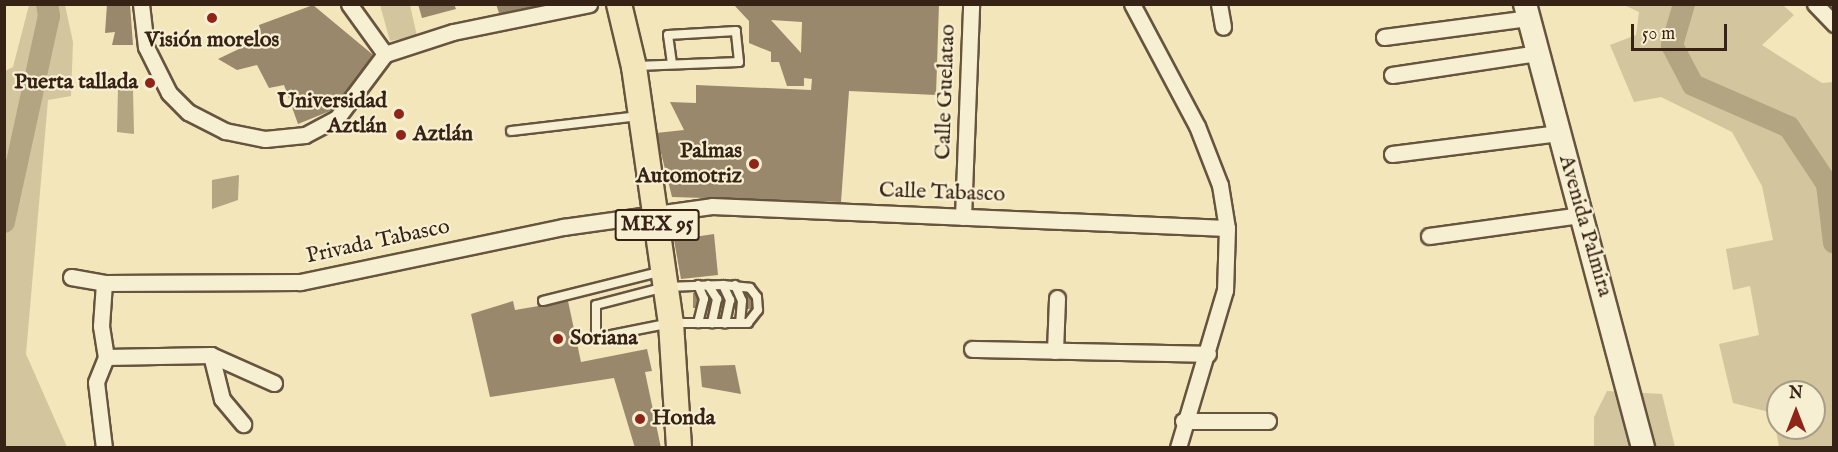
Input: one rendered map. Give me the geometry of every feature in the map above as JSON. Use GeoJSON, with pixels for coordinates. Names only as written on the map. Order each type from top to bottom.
{"type":"FeatureCollection","features":[{"type":"Feature","properties":{"kind":"main road","name":"MEX 95"},"geometry":{"type":"LineString","coordinates":[[619,4],[634,67],[671,323],[679,447]]}},
{"type":"Feature","properties":{"kind":"main road","name":"Avenida Palmira"},"geometry":{"type":"LineString","coordinates":[[1527,11],[1643,447]]}},
{"type":"Feature","properties":{"kind":"street"},"geometry":{"type":"LineString","coordinates":[[141,4],[139,37],[155,69],[188,112],[225,131],[265,139],[305,135],[337,118],[385,54],[453,32],[589,4]]}},
{"type":"Feature","properties":{"kind":"street"},"geometry":{"type":"LineString","coordinates":[[349,4],[385,54]]}},
{"type":"Feature","properties":{"kind":"street","name":"Calle Guelatao"},"geometry":{"type":"LineString","coordinates":[[963,217],[971,4]]}},
{"type":"Feature","properties":{"kind":"street"},"geometry":{"type":"LineString","coordinates":[[1132,4],[1197,126],[1220,185],[1227,228],[1225,290],[1208,354],[1183,421],[1178,447]]}},
{"type":"Feature","properties":{"kind":"street"},"geometry":{"type":"LineString","coordinates":[[1219,4],[1223,27]]}},
{"type":"Feature","properties":{"kind":"street"},"geometry":{"type":"LineString","coordinates":[[1815,4],[1833,24]]}},
{"type":"Feature","properties":{"kind":"street"},"geometry":{"type":"LineString","coordinates":[[1384,36],[1527,11]]}},
{"type":"Feature","properties":{"kind":"street"},"geometry":{"type":"LineString","coordinates":[[1392,75],[1538,53]]}},
{"type":"Feature","properties":{"kind":"street"},"geometry":{"type":"LineString","coordinates":[[1392,154],[1559,132]]}},
{"type":"Feature","properties":{"kind":"street","name":"Calle Tabasco"},"geometry":{"type":"LineString","coordinates":[[655,211],[712,206],[1227,228]]}},
{"type":"Feature","properties":{"kind":"street","name":"Privada Tabasco"},"geometry":{"type":"LineString","coordinates":[[71,277],[104,283],[300,282],[655,211]]}},
{"type":"Feature","properties":{"kind":"street"},"geometry":{"type":"LineString","coordinates":[[1429,236],[1580,215]]}},
{"type":"Feature","properties":{"kind":"street"},"geometry":{"type":"LineString","coordinates":[[104,283],[101,326],[106,357],[96,382],[104,447]]}},
{"type":"Feature","properties":{"kind":"street"},"geometry":{"type":"LineString","coordinates":[[1055,351],[1057,298]]}},
{"type":"Feature","properties":{"kind":"street"},"geometry":{"type":"LineString","coordinates":[[972,349],[1208,354]]}},
{"type":"Feature","properties":{"kind":"street"},"geometry":{"type":"LineString","coordinates":[[106,357],[211,356],[274,383]]}},
{"type":"Feature","properties":{"kind":"street"},"geometry":{"type":"LineString","coordinates":[[211,356],[222,399],[243,424]]}},
{"type":"Feature","properties":{"kind":"street"},"geometry":{"type":"LineString","coordinates":[[1183,421],[1268,421]]}},
{"type":"Feature","properties":{"kind":"lane"},"geometry":{"type":"LineString","coordinates":[[634,67],[672,62],[739,62],[736,31],[668,35],[672,62]]}},
{"type":"Feature","properties":{"kind":"lane"},"geometry":{"type":"LineString","coordinates":[[511,131],[640,116]]}},
{"type":"Feature","properties":{"kind":"lane"},"geometry":{"type":"LineString","coordinates":[[543,301],[664,279],[698,285],[735,285],[750,288],[757,304],[754,318],[740,323],[671,323],[601,337],[596,332],[596,305],[664,279]]}},
{"type":"Feature","properties":{"kind":"lane"},"geometry":{"type":"LineString","coordinates":[[698,285],[704,314],[698,323]]}},
{"type":"Feature","properties":{"kind":"lane"},"geometry":{"type":"LineString","coordinates":[[708,285],[717,299],[712,322]]}},
{"type":"Feature","properties":{"kind":"lane"},"geometry":{"type":"LineString","coordinates":[[723,285],[730,300],[725,323]]}},
{"type":"Feature","properties":{"kind":"lane"},"geometry":{"type":"LineString","coordinates":[[735,285],[742,301],[740,323]]}},
{"type":"Feature","properties":{"kind":"shaded area"},"geometry":{"type":"Polygon","coordinates":[[[29,5],[65,5],[73,42],[71,96],[48,100],[26,354],[67,447],[5,447],[5,71],[13,67],[29,5]]]}},
{"type":"Feature","properties":{"kind":"shaded area"},"geometry":{"type":"Polygon","coordinates":[[[380,5],[410,5],[417,36],[390,41],[380,5]]]}},
{"type":"Feature","properties":{"kind":"shaded area"},"geometry":{"type":"Polygon","coordinates":[[[1624,5],[1783,5],[1794,15],[1762,45],[1822,83],[1833,82],[1833,447],[1779,447],[1778,440],[1826,440],[1826,380],[1766,380],[1766,411],[1733,403],[1719,344],[1759,335],[1750,286],[1733,290],[1726,249],[1773,240],[1762,186],[1732,132],[1661,97],[1634,102],[1610,45],[1636,35],[1639,12],[1624,5]]]}},
{"type":"Feature","properties":{"kind":"shaded area"},"geometry":{"type":"Polygon","coordinates":[[[118,87],[133,90],[134,134],[117,132],[118,87]]]}},
{"type":"Feature","properties":{"kind":"shaded area"},"geometry":{"type":"Polygon","coordinates":[[[239,175],[238,200],[212,209],[212,180],[239,175]]]}},
{"type":"Feature","properties":{"kind":"shaded area"},"geometry":{"type":"Polygon","coordinates":[[[1607,391],[1662,394],[1675,447],[1594,448],[1594,417],[1607,391]]]}},
{"type":"Feature","properties":{"kind":"building"},"geometry":{"type":"Polygon","coordinates":[[[107,4],[130,4],[133,45],[112,45],[115,32],[105,33],[107,4]]]}},
{"type":"Feature","properties":{"kind":"building"},"geometry":{"type":"Polygon","coordinates":[[[418,4],[454,4],[456,9],[422,18],[418,4]]]}},
{"type":"Feature","properties":{"kind":"building"},"geometry":{"type":"Polygon","coordinates":[[[496,4],[541,4],[542,6],[500,16],[496,4]]]}},
{"type":"Feature","properties":{"kind":"building"},"geometry":{"type":"Polygon","coordinates":[[[939,4],[936,95],[849,91],[841,202],[672,197],[656,133],[684,130],[670,102],[696,103],[696,85],[811,90],[812,79],[804,78],[804,86],[787,86],[779,62],[771,62],[771,52],[749,43],[749,21],[735,6],[939,4]],[[771,20],[801,53],[802,22],[771,20]]]}},
{"type":"Feature","properties":{"kind":"building"},"geometry":{"type":"Polygon","coordinates":[[[313,5],[378,59],[330,111],[298,124],[284,85],[269,88],[257,65],[237,70],[218,59],[262,38],[259,25],[313,5]]]}},
{"type":"Feature","properties":{"kind":"building"},"geometry":{"type":"Polygon","coordinates":[[[714,234],[718,275],[681,279],[674,240],[714,234]]]}},
{"type":"Feature","properties":{"kind":"building"},"geometry":{"type":"Polygon","coordinates":[[[755,292],[755,309],[693,308],[693,293],[755,292]]]}},
{"type":"Feature","properties":{"kind":"building"},"geometry":{"type":"Polygon","coordinates":[[[513,301],[515,310],[568,301],[581,362],[647,349],[652,371],[645,372],[661,448],[635,448],[614,378],[490,397],[471,314],[513,301]]]}},
{"type":"Feature","properties":{"kind":"building"},"geometry":{"type":"Polygon","coordinates":[[[735,365],[741,394],[702,387],[700,366],[735,365]]]}},
{"type":"Feature","properties":{"kind":"waterway"},"geometry":{"type":"LineString","coordinates":[[4,222],[49,16],[47,4]]}},
{"type":"Feature","properties":{"kind":"waterway"},"geometry":{"type":"LineString","coordinates":[[1684,4],[1672,45],[1693,85],[1789,127],[1827,184],[1834,243]]}},
{"type":"Feature","properties":{"kind":"place","name":"Visión morelos"},"geometry":{"type":"Point","coordinates":[212,18]}},
{"type":"Feature","properties":{"kind":"place","name":"Puerta tallada"},"geometry":{"type":"Point","coordinates":[150,83]}},
{"type":"Feature","properties":{"kind":"place","name":"Universidad Aztlán"},"geometry":{"type":"Point","coordinates":[399,114]}},
{"type":"Feature","properties":{"kind":"place","name":"Aztlán"},"geometry":{"type":"Point","coordinates":[401,135]}},
{"type":"Feature","properties":{"kind":"place","name":"Palmas Automotriz"},"geometry":{"type":"Point","coordinates":[754,164]}},
{"type":"Feature","properties":{"kind":"place","name":"Soriana"},"geometry":{"type":"Point","coordinates":[558,339]}},
{"type":"Feature","properties":{"kind":"place","name":"Honda"},"geometry":{"type":"Point","coordinates":[640,419]}}]}
